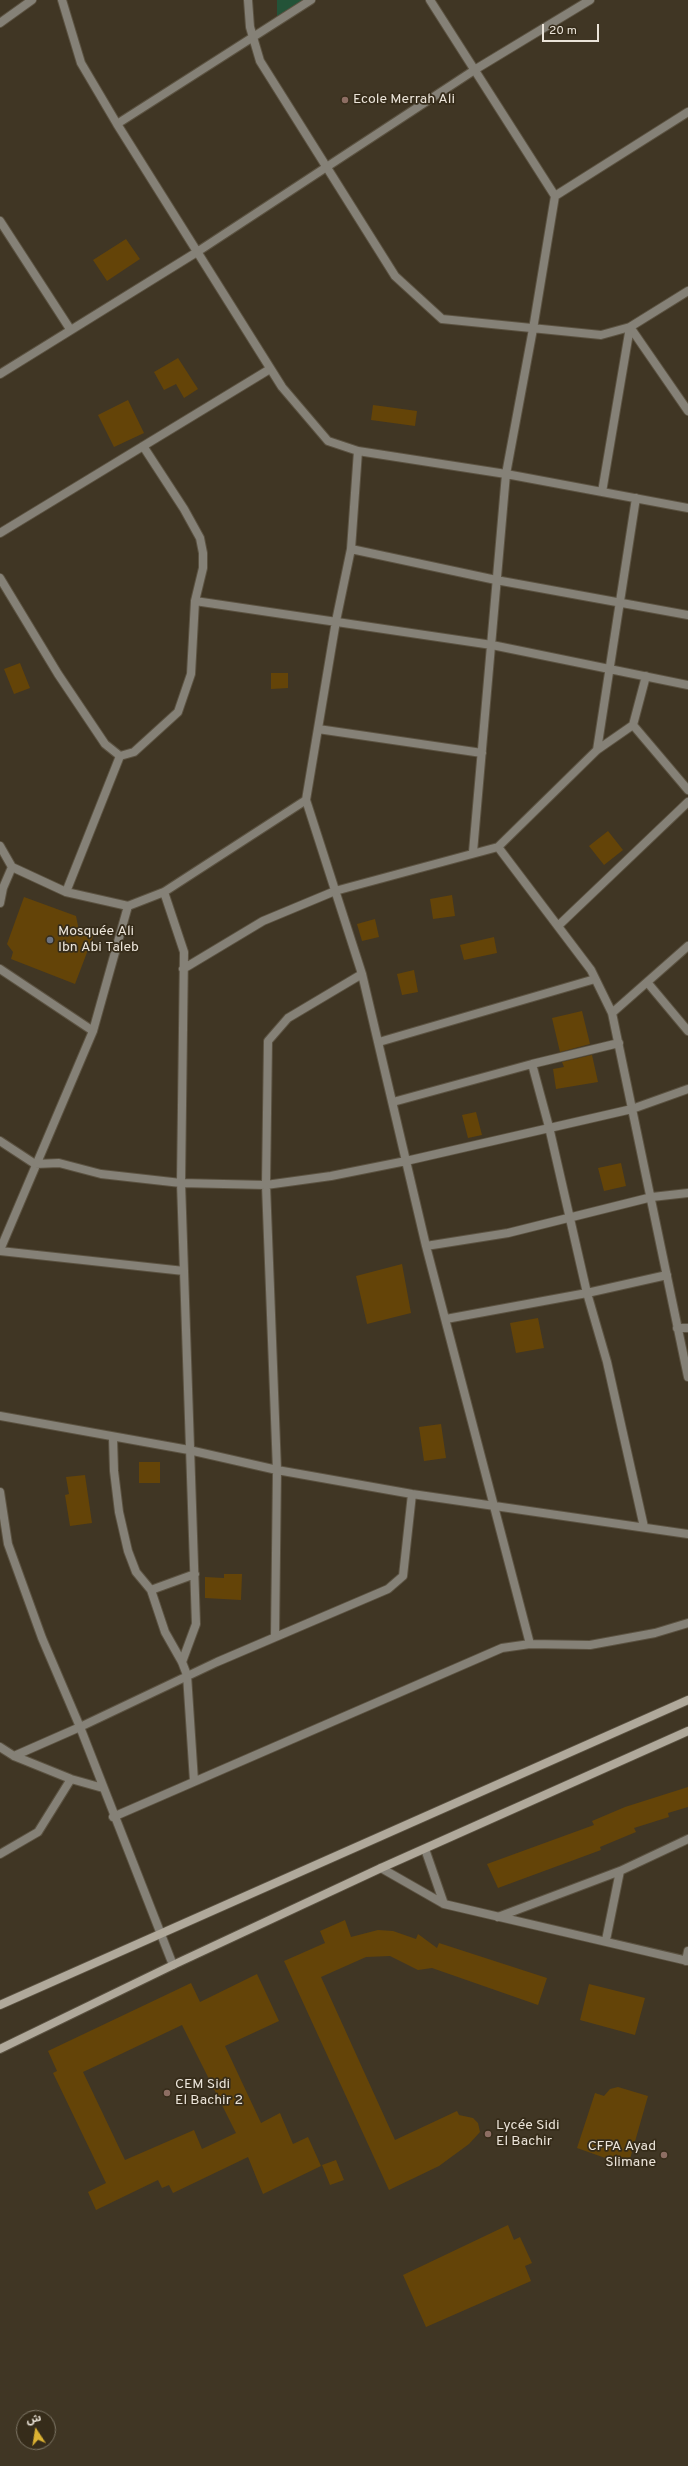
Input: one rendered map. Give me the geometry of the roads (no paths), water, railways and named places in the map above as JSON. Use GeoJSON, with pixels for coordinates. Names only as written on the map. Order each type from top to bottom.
{"type":"FeatureCollection","features":[{"type":"Feature","properties":{"kind":"street"},"geometry":{"type":"LineString","coordinates":[[0,23],[32,0]]}},
{"type":"Feature","properties":{"kind":"street"},"geometry":{"type":"LineString","coordinates":[[62,0],[81,63],[117,124],[270,369],[282,387],[328,441],[358,451],[506,474],[688,508]]}},
{"type":"Feature","properties":{"kind":"street"},"geometry":{"type":"LineString","coordinates":[[248,0],[250,27],[260,61],[395,276],[442,319],[601,336],[630,327],[688,291]]}},
{"type":"Feature","properties":{"kind":"street"},"geometry":{"type":"LineString","coordinates":[[117,124],[311,0]]}},
{"type":"Feature","properties":{"kind":"street"},"geometry":{"type":"LineString","coordinates":[[430,0],[476,69],[555,196],[533,329],[506,474],[473,852]]}},
{"type":"Feature","properties":{"kind":"street"},"geometry":{"type":"LineString","coordinates":[[0,374],[70,329],[197,252],[476,69],[590,0]]}},
{"type":"Feature","properties":{"kind":"street"},"geometry":{"type":"LineString","coordinates":[[555,196],[688,112]]}},
{"type":"Feature","properties":{"kind":"street"},"geometry":{"type":"LineString","coordinates":[[0,221],[70,329]]}},
{"type":"Feature","properties":{"kind":"street"},"geometry":{"type":"LineString","coordinates":[[630,327],[688,411]]}},
{"type":"Feature","properties":{"kind":"street"},"geometry":{"type":"LineString","coordinates":[[602,492],[630,327]]}},
{"type":"Feature","properties":{"kind":"street"},"geometry":{"type":"LineString","coordinates":[[0,533],[270,369]]}},
{"type":"Feature","properties":{"kind":"street"},"geometry":{"type":"LineString","coordinates":[[120,756],[134,752],[178,712],[191,674],[195,602],[203,568],[204,553],[200,538],[184,509],[143,446]]}},
{"type":"Feature","properties":{"kind":"street"},"geometry":{"type":"LineString","coordinates":[[358,451],[350,549],[336,621],[306,800],[362,974],[426,1246],[446,1319],[492,1506],[530,1644]]}},
{"type":"Feature","properties":{"kind":"street"},"geometry":{"type":"LineString","coordinates":[[597,750],[608,669],[636,498]]}},
{"type":"Feature","properties":{"kind":"street"},"geometry":{"type":"LineString","coordinates":[[350,549],[496,580],[688,615]]}},
{"type":"Feature","properties":{"kind":"street"},"geometry":{"type":"LineString","coordinates":[[0,578],[87,718],[106,744],[120,756]]}},
{"type":"Feature","properties":{"kind":"street"},"geometry":{"type":"LineString","coordinates":[[195,602],[336,621],[492,645],[688,685]]}},
{"type":"Feature","properties":{"kind":"street"},"geometry":{"type":"LineString","coordinates":[[183,969],[263,921],[335,891],[473,852],[498,847],[597,750],[633,724],[646,676]]}},
{"type":"Feature","properties":{"kind":"street"},"geometry":{"type":"LineString","coordinates":[[633,724],[688,790]]}},
{"type":"Feature","properties":{"kind":"street"},"geometry":{"type":"LineString","coordinates":[[318,729],[482,752]]}},
{"type":"Feature","properties":{"kind":"street"},"geometry":{"type":"LineString","coordinates":[[66,892],[120,756]]}},
{"type":"Feature","properties":{"kind":"street"},"geometry":{"type":"LineString","coordinates":[[0,846],[12,867],[66,892],[128,906],[164,892],[306,800]]}},
{"type":"Feature","properties":{"kind":"street"},"geometry":{"type":"LineString","coordinates":[[558,926],[688,802]]}},
{"type":"Feature","properties":{"kind":"street"},"geometry":{"type":"LineString","coordinates":[[498,847],[558,926],[595,979],[612,1013],[652,1197],[688,1377]]}},
{"type":"Feature","properties":{"kind":"street"},"geometry":{"type":"LineString","coordinates":[[0,903],[12,867]]}},
{"type":"Feature","properties":{"kind":"street"},"geometry":{"type":"LineString","coordinates":[[164,892],[180,936],[184,952],[181,1183],[189,1450],[196,1574],[196,1624],[182,1662]]}},
{"type":"Feature","properties":{"kind":"street"},"geometry":{"type":"LineString","coordinates":[[128,906],[93,1031],[35,1164],[0,1251],[184,1271]]}},
{"type":"Feature","properties":{"kind":"street"},"geometry":{"type":"LineString","coordinates":[[612,1013],[688,946]]}},
{"type":"Feature","properties":{"kind":"street"},"geometry":{"type":"LineString","coordinates":[[0,969],[93,1031]]}},
{"type":"Feature","properties":{"kind":"street"},"geometry":{"type":"LineString","coordinates":[[275,1636],[277,1470],[266,1185],[268,1040],[288,1018],[362,974]]}},
{"type":"Feature","properties":{"kind":"street"},"geometry":{"type":"LineString","coordinates":[[378,1042],[595,979]]}},
{"type":"Feature","properties":{"kind":"street"},"geometry":{"type":"LineString","coordinates":[[647,982],[688,1031]]}},
{"type":"Feature","properties":{"kind":"street"},"geometry":{"type":"LineString","coordinates":[[393,1102],[532,1064],[619,1043]]}},
{"type":"Feature","properties":{"kind":"street"},"geometry":{"type":"LineString","coordinates":[[532,1064],[549,1127],[587,1293],[607,1362],[644,1527]]}},
{"type":"Feature","properties":{"kind":"street"},"geometry":{"type":"LineString","coordinates":[[0,1141],[35,1164],[59,1163],[101,1174],[181,1183],[266,1185],[331,1176],[406,1161],[632,1109],[688,1089]]}},
{"type":"Feature","properties":{"kind":"street"},"geometry":{"type":"LineString","coordinates":[[426,1246],[508,1233],[652,1197],[688,1193]]}},
{"type":"Feature","properties":{"kind":"street"},"geometry":{"type":"LineString","coordinates":[[446,1319],[587,1293],[667,1275]]}},
{"type":"Feature","properties":{"kind":"street"},"geometry":{"type":"LineString","coordinates":[[677,1328],[688,1328]]}},
{"type":"Feature","properties":{"kind":"street"},"geometry":{"type":"LineString","coordinates":[[0,1416],[113,1438],[189,1450],[277,1470],[412,1494],[688,1534]]}},
{"type":"Feature","properties":{"kind":"street"},"geometry":{"type":"LineString","coordinates":[[113,1438],[116,1485],[128,1551],[136,1572],[150,1590],[165,1632],[182,1662],[187,1676],[194,1781]]}},
{"type":"Feature","properties":{"kind":"street"},"geometry":{"type":"LineString","coordinates":[[0,1492],[8,1544],[42,1638],[80,1727],[113,1817],[173,1965]]}},
{"type":"Feature","properties":{"kind":"street"},"geometry":{"type":"LineString","coordinates":[[14,1756],[80,1727],[275,1636],[388,1589],[403,1576],[412,1494]]}},
{"type":"Feature","properties":{"kind":"street"},"geometry":{"type":"LineString","coordinates":[[150,1590],[196,1574]]}},
{"type":"Feature","properties":{"kind":"street"},"geometry":{"type":"LineString","coordinates":[[113,1817],[371,1706],[484,1654],[502,1648],[530,1644],[590,1645],[647,1635],[688,1623]]}},
{"type":"Feature","properties":{"kind":"street"},"geometry":{"type":"LineString","coordinates":[[0,2005],[688,1700]]}},
{"type":"Feature","properties":{"kind":"street"},"geometry":{"type":"LineString","coordinates":[[0,2049],[173,1965],[381,1868],[688,1732]]}},
{"type":"Feature","properties":{"kind":"street"},"geometry":{"type":"LineString","coordinates":[[0,1747],[14,1756],[71,1780],[103,1788]]}},
{"type":"Feature","properties":{"kind":"street"},"geometry":{"type":"LineString","coordinates":[[0,1854],[38,1832],[71,1780]]}},
{"type":"Feature","properties":{"kind":"street"},"geometry":{"type":"LineString","coordinates":[[497,1917],[620,1871],[688,1839]]}},
{"type":"Feature","properties":{"kind":"street"},"geometry":{"type":"LineString","coordinates":[[426,1849],[444,1904]]}},
{"type":"Feature","properties":{"kind":"street"},"geometry":{"type":"LineString","coordinates":[[381,1868],[444,1904],[606,1940],[687,1961],[688,1951]]}},
{"type":"Feature","properties":{"kind":"street"},"geometry":{"type":"LineString","coordinates":[[606,1940],[620,1871]]}},
{"type":"Feature","properties":{"kind":"place","name":"Ecole Merrah Ali"},"geometry":{"type":"Point","coordinates":[345,100]}},
{"type":"Feature","properties":{"kind":"place","name":"Mosquée Ali Ibn Abi Taleb"},"geometry":{"type":"Point","coordinates":[50,940]}},
{"type":"Feature","properties":{"kind":"place","name":"CEM Sidi El Bachir 2"},"geometry":{"type":"Point","coordinates":[167,2093]}},
{"type":"Feature","properties":{"kind":"place","name":"Lycée Sidi El Bachir"},"geometry":{"type":"Point","coordinates":[488,2134]}},
{"type":"Feature","properties":{"kind":"place","name":"CFPA Ayad Slimane"},"geometry":{"type":"Point","coordinates":[664,2155]}}]}
